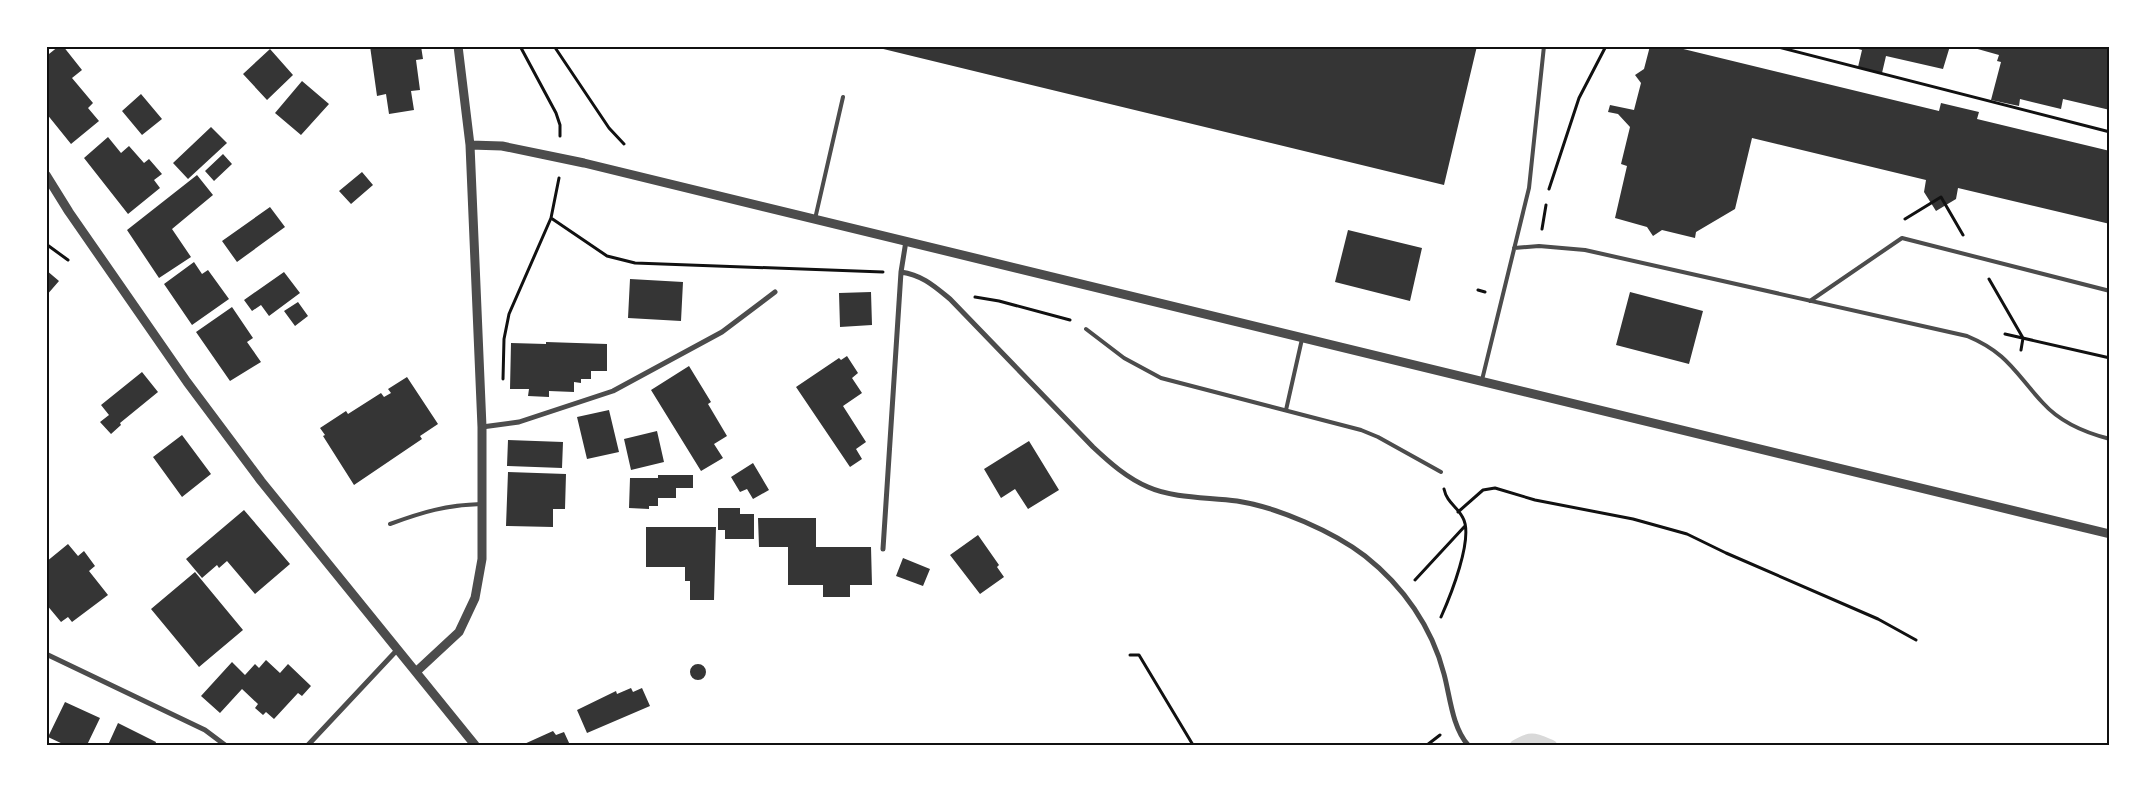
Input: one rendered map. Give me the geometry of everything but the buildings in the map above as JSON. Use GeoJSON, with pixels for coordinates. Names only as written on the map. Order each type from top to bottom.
{"type":"FeatureCollection","features":[{"type":"Feature","properties":{"kind":"street"},"geometry":{"type":"LineString","coordinates":[[417,672],[459,632],[473,605],[481,574],[483,504],[482,427],[470,145],[458,46]]}},
{"type":"Feature","properties":{"kind":"street"},"geometry":{"type":"LineString","coordinates":[[470,145],[502,146],[540,153],[2110,534]]}},
{"type":"Feature","properties":{"kind":"street"},"geometry":{"type":"LineString","coordinates":[[46,175],[225,434],[475,745]]}},
{"type":"Feature","properties":{"kind":"street"},"geometry":{"type":"LineString","coordinates":[[882,549],[901,272],[906,241]]}},
{"type":"Feature","properties":{"kind":"street"},"geometry":{"type":"LineString","coordinates":[[901,272],[928,281],[950,299],[1093,447],[1132,479],[1166,493],[1241,502],[1299,520],[1334,537],[1364,555],[1387,574],[1404,593],[1432,637],[1444,672],[1456,722],[1468,745]]}},
{"type":"Feature","properties":{"kind":"street"},"geometry":{"type":"LineString","coordinates":[[482,427],[519,422],[613,391],[722,332],[775,292]]}},
{"type":"Feature","properties":{"kind":"street"},"geometry":{"type":"LineString","coordinates":[[308,745],[398,648]]}},
{"type":"Feature","properties":{"kind":"street"},"geometry":{"type":"LineString","coordinates":[[46,654],[205,730],[225,745]]}},
{"type":"Feature","properties":{"kind":"lane"},"geometry":{"type":"LineString","coordinates":[[1481,382],[1529,188],[1544,46]]}},
{"type":"Feature","properties":{"kind":"lane"},"geometry":{"type":"LineString","coordinates":[[815,219],[843,97]]}},
{"type":"Feature","properties":{"kind":"lane"},"geometry":{"type":"LineString","coordinates":[[1810,301],[1902,238],[2110,291]]}},
{"type":"Feature","properties":{"kind":"lane"},"geometry":{"type":"LineString","coordinates":[[1514,248],[1539,246],[1585,250],[1949,332],[1987,345],[2008,362],[2044,404],[2061,418],[2082,430],[2110,439]]}},
{"type":"Feature","properties":{"kind":"lane"},"geometry":{"type":"LineString","coordinates":[[1086,329],[1124,358],[1161,378],[1361,430],[1378,437],[1441,472]]}},
{"type":"Feature","properties":{"kind":"lane"},"geometry":{"type":"LineString","coordinates":[[1286,410],[1302,338]]}},
{"type":"Feature","properties":{"kind":"lane"},"geometry":{"type":"LineString","coordinates":[[390,524],[431,509],[483,504]]}},
{"type":"Feature","properties":{"kind":"path"},"geometry":{"type":"LineString","coordinates":[[520,46],[556,113],[560,126],[560,137]]}},
{"type":"Feature","properties":{"kind":"path"},"geometry":{"type":"LineString","coordinates":[[554,46],[609,128],[624,144]]}},
{"type":"Feature","properties":{"kind":"path"},"geometry":{"type":"LineString","coordinates":[[1548,193],[1579,98],[1606,46]]}},
{"type":"Feature","properties":{"kind":"path"},"geometry":{"type":"LineString","coordinates":[[1774,46],[2110,132]]}},
{"type":"Feature","properties":{"kind":"path"},"geometry":{"type":"LineString","coordinates":[[503,387],[504,339],[509,314],[551,218],[559,177]]}},
{"type":"Feature","properties":{"kind":"path"},"geometry":{"type":"LineString","coordinates":[[1539,246],[1546,202]]}},
{"type":"Feature","properties":{"kind":"path"},"geometry":{"type":"LineString","coordinates":[[551,218],[608,256],[636,263],[901,272]]}},
{"type":"Feature","properties":{"kind":"path"},"geometry":{"type":"LineString","coordinates":[[46,244],[68,260]]}},
{"type":"Feature","properties":{"kind":"path"},"geometry":{"type":"LineString","coordinates":[[950,299],[981,297],[1059,316],[1086,329]]}},
{"type":"Feature","properties":{"kind":"path"},"geometry":{"type":"LineString","coordinates":[[2023,338],[2110,358]]}},
{"type":"Feature","properties":{"kind":"path"},"geometry":{"type":"LineString","coordinates":[[1432,637],[1447,604],[1459,570],[1463,554],[1465,525],[1463,518],[1446,498],[1441,472]]}},
{"type":"Feature","properties":{"kind":"path"},"geometry":{"type":"LineString","coordinates":[[1458,512],[1483,490],[1495,488],[1535,500],[1633,518],[1687,534],[1726,553],[1878,619],[1916,640]]}},
{"type":"Feature","properties":{"kind":"path"},"geometry":{"type":"LineString","coordinates":[[1404,593],[1465,525]]}},
{"type":"Feature","properties":{"kind":"path"},"geometry":{"type":"LineString","coordinates":[[1130,655],[1139,655],[1193,745]]}},
{"type":"Feature","properties":{"kind":"waterway"},"geometry":{"type":"LineString","coordinates":[[1515,745],[1529,739],[1552,745]]}}]}
